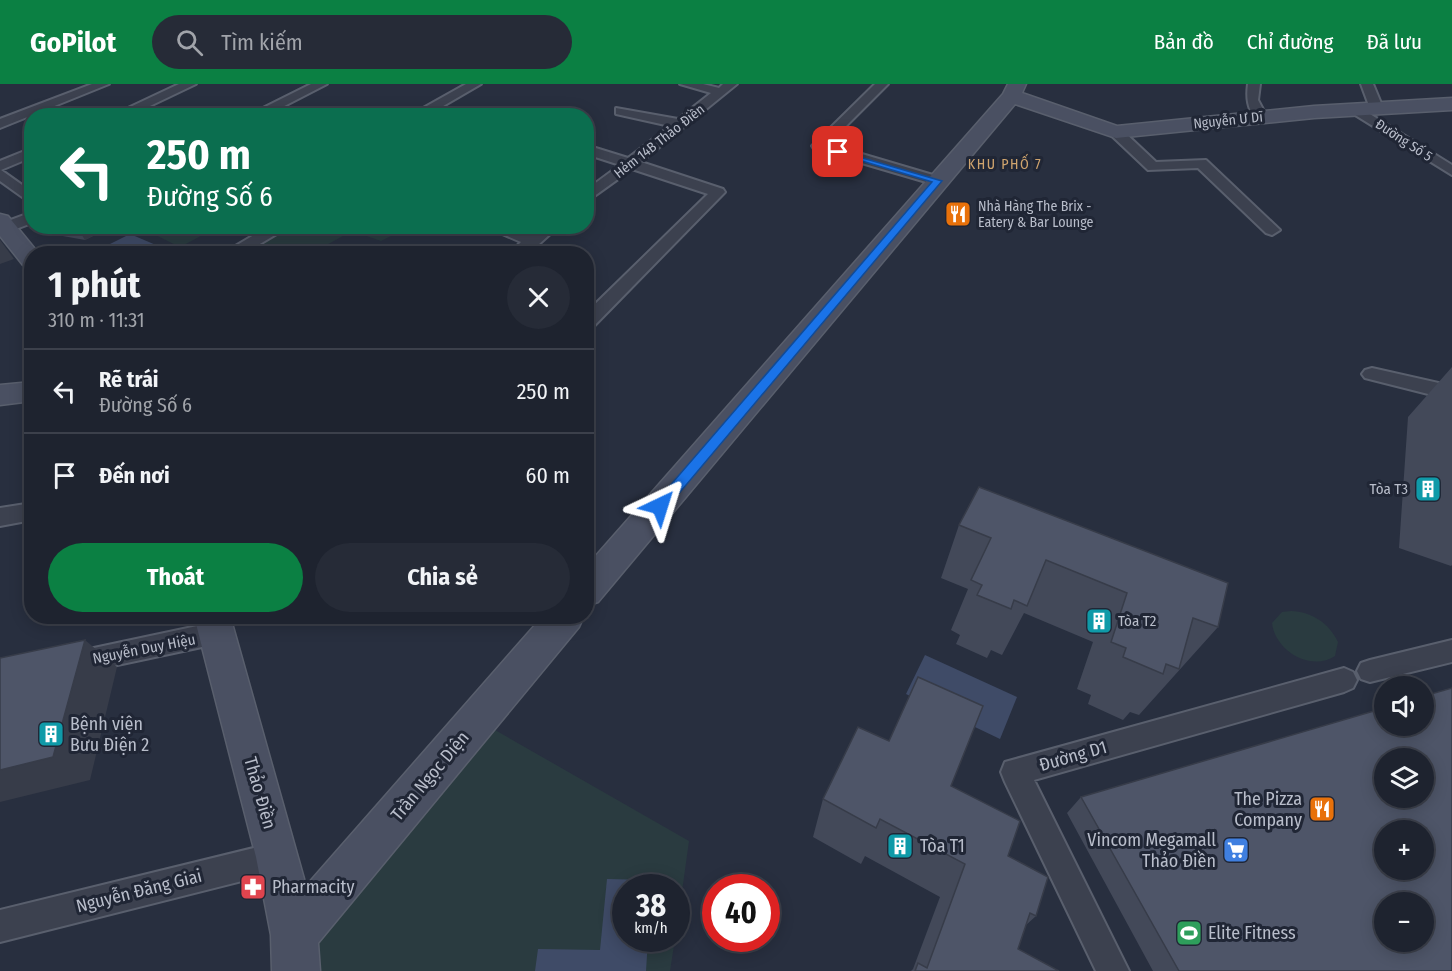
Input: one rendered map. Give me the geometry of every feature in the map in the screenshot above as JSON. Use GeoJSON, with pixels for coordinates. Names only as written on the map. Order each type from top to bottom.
{"type":"FeatureCollection","features":[{"type":"Feature","properties":{"kind":"street"},"geometry":{"type":"LineString","coordinates":[[41,108],[103,84]]}},
{"type":"Feature","properties":{"kind":"street"},"geometry":{"type":"LineString","coordinates":[[135,108],[190,84]]}},
{"type":"Feature","properties":{"kind":"street"},"geometry":{"type":"LineString","coordinates":[[270,108],[321,84]]}},
{"type":"Feature","properties":{"kind":"street"},"geometry":{"type":"LineString","coordinates":[[430,108],[475,84]]}},
{"type":"Feature","properties":{"kind":"street"},"geometry":{"type":"LineString","coordinates":[[686,84],[726,88]]}},
{"type":"Feature","properties":{"kind":"street"},"geometry":{"type":"LineString","coordinates":[[882,84],[819,146],[938,181]]}},
{"type":"Feature","properties":{"kind":"street"},"geometry":{"type":"LineString","coordinates":[[1254,84],[1252,100],[1260,117]]}},
{"type":"Feature","properties":{"kind":"street"},"geometry":{"type":"LineString","coordinates":[[1366,109],[1367,84]]}},
{"type":"Feature","properties":{"kind":"street","name":"Hẻm 14B Thảo Điền"},"geometry":{"type":"LineString","coordinates":[[594,191],[726,88]]}},
{"type":"Feature","properties":{"kind":"street"},"geometry":{"type":"LineString","coordinates":[[594,583],[1014,90]]}},
{"type":"Feature","properties":{"kind":"street","name":"Nguyễn Ư Dĩ"},"geometry":{"type":"LineString","coordinates":[[1014,90],[1116,132],[1260,117],[1366,109],[1449,106]]}},
{"type":"Feature","properties":{"kind":"street","name":"Đường Số 5"},"geometry":{"type":"LineString","coordinates":[[1366,109],[1452,171]]}},
{"type":"Feature","properties":{"kind":"street"},"geometry":{"type":"LineString","coordinates":[[621,111],[680,124]]}},
{"type":"Feature","properties":{"kind":"street"},"geometry":{"type":"LineString","coordinates":[[0,124],[24,115]]}},
{"type":"Feature","properties":{"kind":"street"},"geometry":{"type":"LineString","coordinates":[[1116,132],[1153,167],[1200,163],[1272,230]]}},
{"type":"Feature","properties":{"kind":"street"},"geometry":{"type":"LineString","coordinates":[[594,152],[718,192],[594,316]]}},
{"type":"Feature","properties":{"kind":"street"},"geometry":{"type":"LineString","coordinates":[[0,166],[24,156]]}},
{"type":"Feature","properties":{"kind":"street"},"geometry":{"type":"LineString","coordinates":[[0,174],[24,194]]}},
{"type":"Feature","properties":{"kind":"street"},"geometry":{"type":"LineString","coordinates":[[24,219],[2,226],[24,251]]}},
{"type":"Feature","properties":{"kind":"street"},"geometry":{"type":"LineString","coordinates":[[245,246],[267,234]]}},
{"type":"Feature","properties":{"kind":"street"},"geometry":{"type":"LineString","coordinates":[[514,234],[533,241]]}},
{"type":"Feature","properties":{"kind":"street"},"geometry":{"type":"LineString","coordinates":[[527,246],[541,234]]}},
{"type":"Feature","properties":{"kind":"street"},"geometry":{"type":"LineString","coordinates":[[1372,374],[1452,393]]}},
{"type":"Feature","properties":{"kind":"street"},"geometry":{"type":"LineString","coordinates":[[0,395],[24,391]]}},
{"type":"Feature","properties":{"kind":"street"},"geometry":{"type":"LineString","coordinates":[[0,516],[24,512]]}},
{"type":"Feature","properties":{"kind":"street","name":"Trần Ngọc Diện"},"geometry":{"type":"LineString","coordinates":[[295,953],[560,624]]}},
{"type":"Feature","properties":{"kind":"street","name":"Thảo Điền"},"geometry":{"type":"LineString","coordinates":[[214,625],[278,856],[295,953]]}},
{"type":"Feature","properties":{"kind":"street","name":"Nguyễn Duy Hiệu"},"geometry":{"type":"LineString","coordinates":[[56,667],[214,625]]}},
{"type":"Feature","properties":{"kind":"street","name":"Đường D1"},"geometry":{"type":"LineString","coordinates":[[1113,971],[1015,772],[1452,651]]}},
{"type":"Feature","properties":{"kind":"street","name":"Nguyễn Đăng Giai"},"geometry":{"type":"LineString","coordinates":[[0,926],[278,856]]}},
{"type":"Feature","properties":{"kind":"shaded area"},"geometry":{"type":"Polygon","coordinates":[[[153,234],[205,234],[182,246],[153,234]]]}},
{"type":"Feature","properties":{"kind":"shaded area"},"geometry":{"type":"Polygon","coordinates":[[[271,234],[347,234],[325,246],[248,246],[271,234]]]}},
{"type":"Feature","properties":{"kind":"shaded area"},"geometry":{"type":"Polygon","coordinates":[[[361,234],[395,234],[381,241],[361,234]]]}},
{"type":"Feature","properties":{"kind":"shaded area"},"geometry":{"type":"Polygon","coordinates":[[[1291,611],[1313,616],[1330,629],[1338,642],[1335,656],[1315,662],[1305,660],[1287,650],[1275,633],[1272,623],[1282,612],[1291,611]]]}},
{"type":"Feature","properties":{"kind":"shaded area"},"geometry":{"type":"Polygon","coordinates":[[[495,730],[689,841],[684,874],[612,874],[612,952],[673,952],[670,971],[318,971],[317,941],[495,730]]]}},
{"type":"Feature","properties":{"kind":"water"},"geometry":{"type":"Polygon","coordinates":[[[130,234],[158,246],[106,246],[130,234]]]}},
{"type":"Feature","properties":{"kind":"water"},"geometry":{"type":"Polygon","coordinates":[[[925,655],[1017,697],[1000,739],[906,694],[925,655]]]}},
{"type":"Feature","properties":{"kind":"water"},"geometry":{"type":"Polygon","coordinates":[[[607,879],[612,879],[612,952],[647,952],[646,971],[535,971],[538,949],[600,950],[607,879]]]}},
{"type":"Feature","properties":{"kind":"building"},"geometry":{"type":"Polygon","coordinates":[[[979,487],[1228,583],[1218,627],[1193,618],[1179,669],[1166,664],[1163,674],[1123,657],[1126,648],[1111,642],[1127,593],[1046,560],[1027,606],[1014,600],[1011,609],[977,595],[982,585],[971,580],[991,538],[959,525],[979,487]]]}},
{"type":"Feature","properties":{"kind":"building"},"geometry":{"type":"Polygon","coordinates":[[[85,640],[53,757],[0,770],[0,658],[85,640]]]}},
{"type":"Feature","properties":{"kind":"building"},"geometry":{"type":"Polygon","coordinates":[[[918,677],[983,706],[951,786],[1020,821],[1008,856],[1048,877],[1036,916],[1030,913],[1018,949],[1059,971],[915,971],[918,963],[927,968],[965,864],[880,819],[876,828],[823,799],[858,727],[889,741],[918,677]]]}},
{"type":"Feature","properties":{"kind":"building","name":"Vincom Megamall Thảo Điền"},"geometry":{"type":"Polygon","coordinates":[[[1452,688],[1452,971],[1179,971],[1081,797],[1374,711],[1374,736],[1434,736],[1434,693],[1452,688]]]}},
{"type":"Feature","properties":{"kind":"place","name":"Nhà Hàng The Brix - Eatery & Bar Lounge"},"geometry":{"type":"Point","coordinates":[958,214]}},
{"type":"Feature","properties":{"kind":"place","name":"Tòa T3"},"geometry":{"type":"Point","coordinates":[1428,489]}},
{"type":"Feature","properties":{"kind":"place","name":"Tòa T2"},"geometry":{"type":"Point","coordinates":[1099,621]}},
{"type":"Feature","properties":{"kind":"place","name":"Bệnh viện Bưu Điện 2"},"geometry":{"type":"Point","coordinates":[51,734]}},
{"type":"Feature","properties":{"kind":"place","name":"The Pizza Company"},"geometry":{"type":"Point","coordinates":[1322,809]}},
{"type":"Feature","properties":{"kind":"place","name":"Tòa T1"},"geometry":{"type":"Point","coordinates":[900,846]}},
{"type":"Feature","properties":{"kind":"place","name":"Vincom Megamall Thảo Điền"},"geometry":{"type":"Point","coordinates":[1236,850]}},
{"type":"Feature","properties":{"kind":"place","name":"Pharmacity"},"geometry":{"type":"Point","coordinates":[253,887]}},
{"type":"Feature","properties":{"kind":"place","name":"Elite Fitness"},"geometry":{"type":"Point","coordinates":[1189,933]}},
{"type":"Feature","properties":{"kind":"district","name":"KHU PHỐ 7"},"geometry":{"type":"Point","coordinates":[1005,164]}},
{"type":"Feature","properties":{"kind":"route"},"geometry":{"type":"LineString","coordinates":[[660,506],[938,181],[838,152]]}}]}
